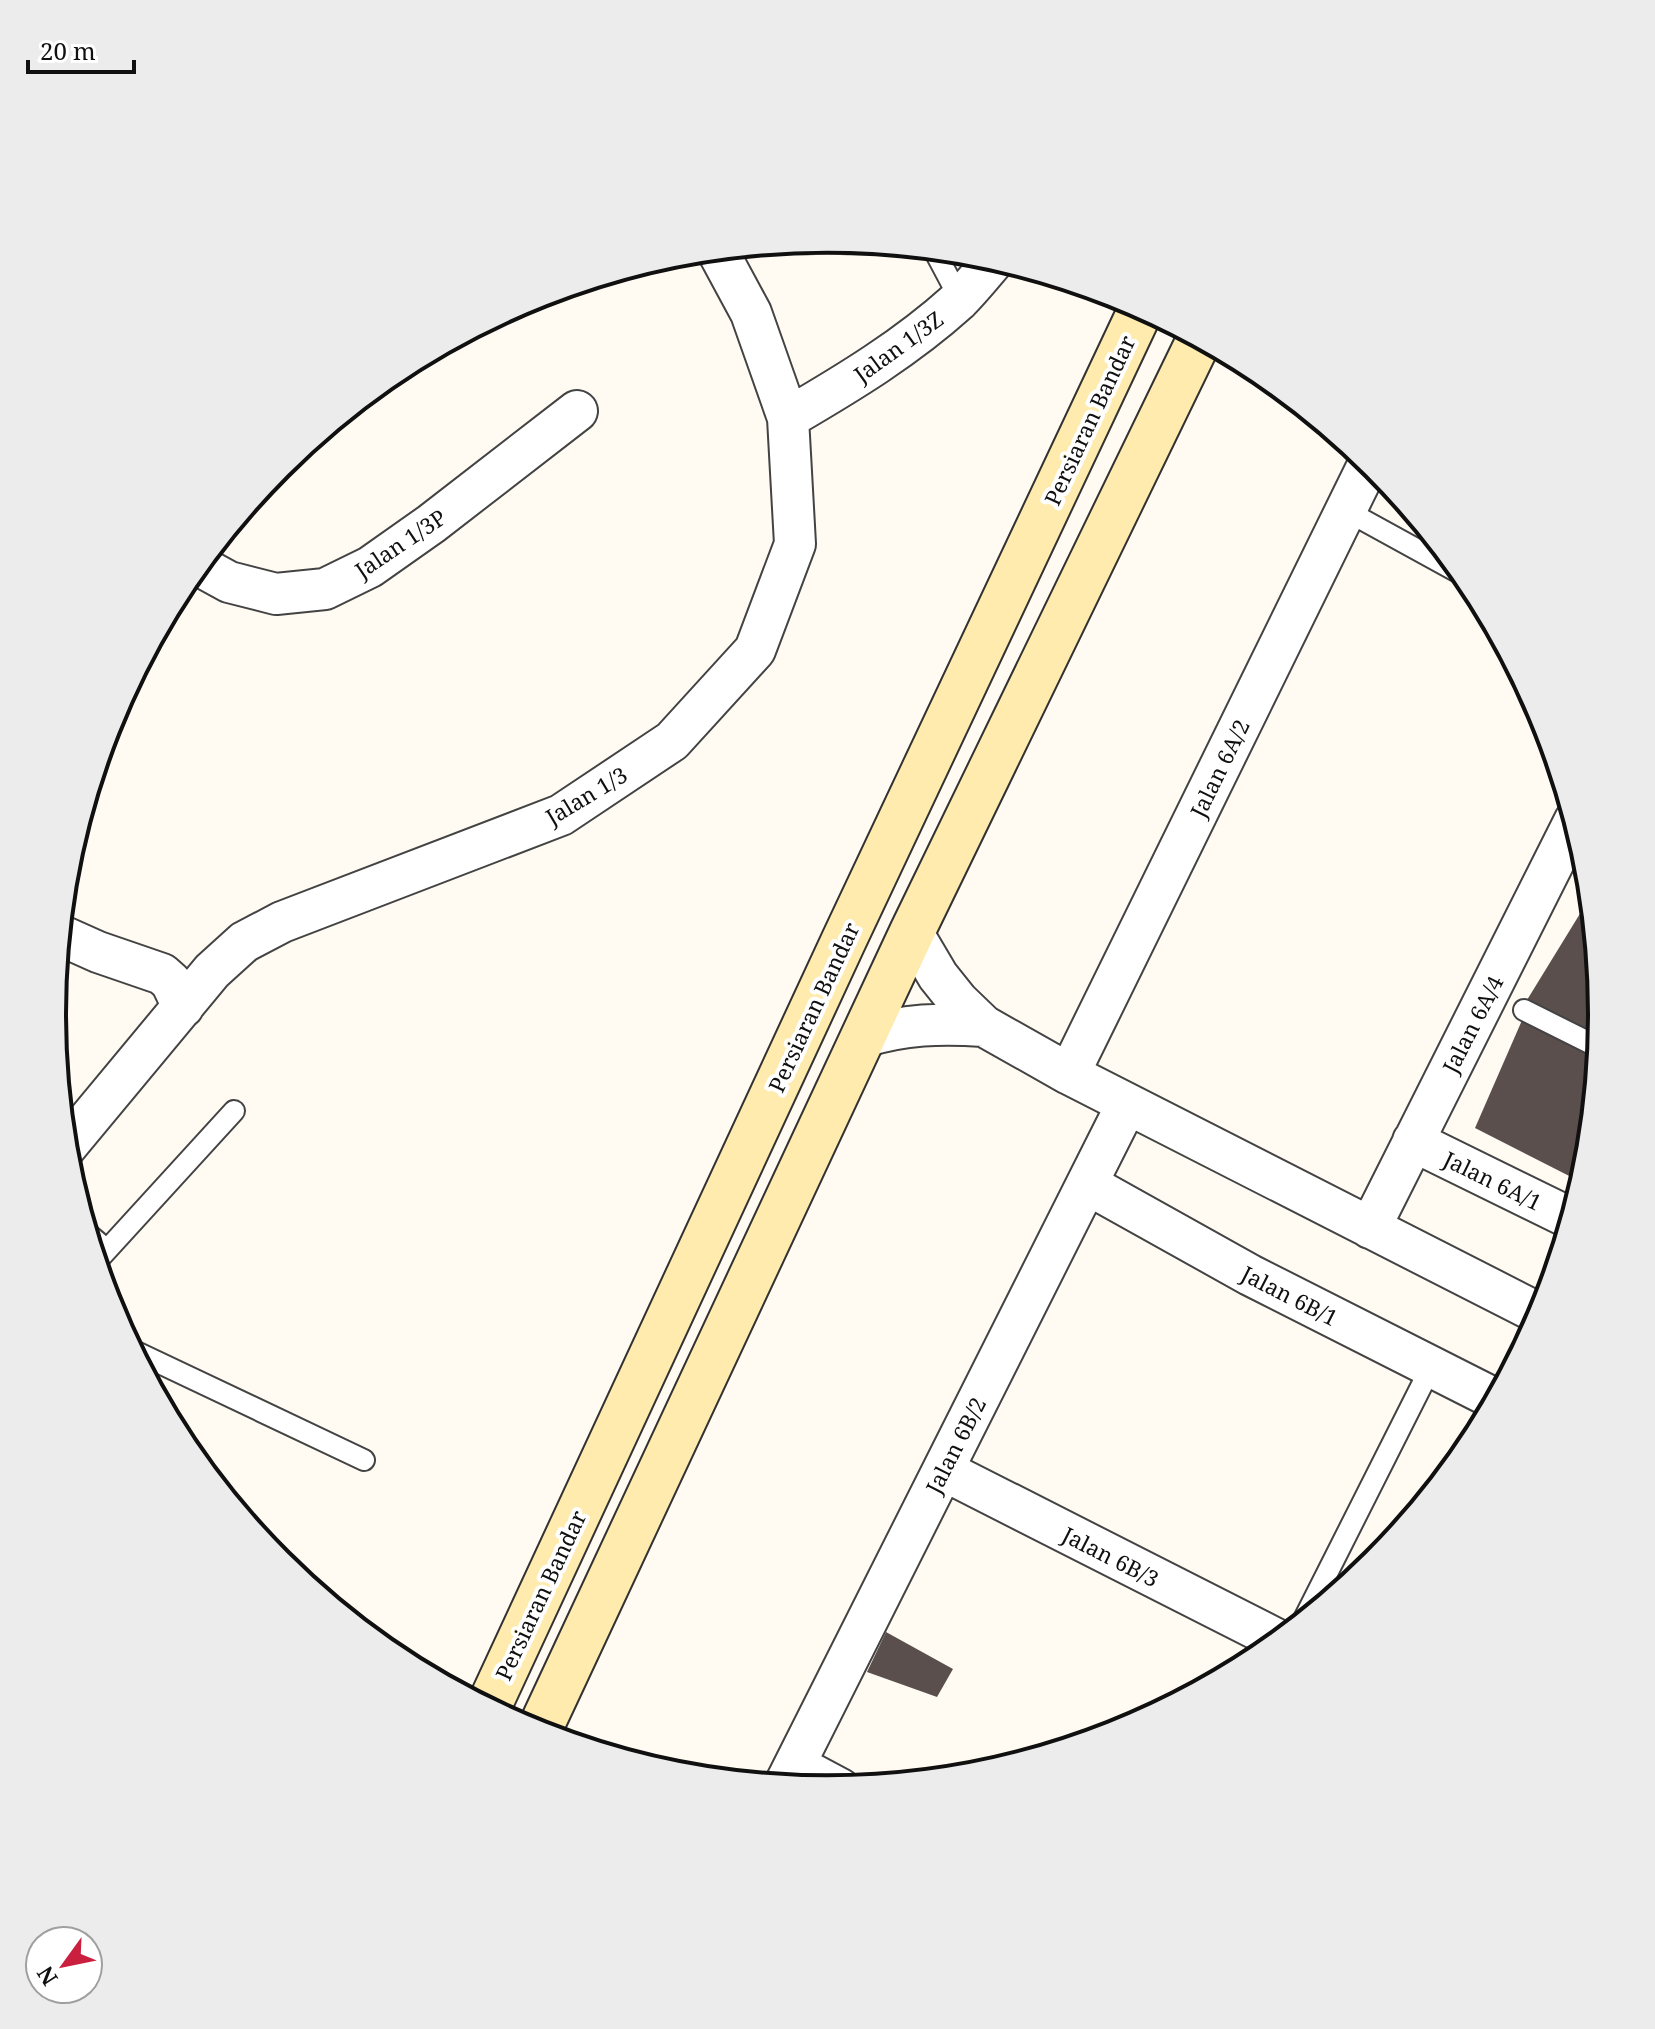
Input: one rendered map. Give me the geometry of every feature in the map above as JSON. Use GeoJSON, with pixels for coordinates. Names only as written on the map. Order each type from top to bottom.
{"type":"FeatureCollection","features":[{"type":"Feature","properties":{"kind":"main road","name":"Persiaran Bandar"},"geometry":{"type":"LineString","coordinates":[[493,1698],[1136,319]]}},
{"type":"Feature","properties":{"kind":"main road"},"geometry":{"type":"LineString","coordinates":[[544,1721],[912,932],[1195,348]]}},
{"type":"Feature","properties":{"kind":"street","name":"Jalan 1/3"},"geometry":{"type":"LineString","coordinates":[[76,1134],[212,971],[244,942],[282,922],[561,815],[672,741],[755,650],[795,544],[788,418],[751,313],[723,261]]}},
{"type":"Feature","properties":{"kind":"street","name":"Jalan 1/3Z"},"geometry":{"type":"LineString","coordinates":[[788,418],[866,372],[960,299],[985,270]]}},
{"type":"Feature","properties":{"kind":"street","name":"Jalan 1/3P"},"geometry":{"type":"LineString","coordinates":[[209,571],[229,582],[276,594],[325,589],[370,567],[431,524],[577,411]]}},
{"type":"Feature","properties":{"kind":"street","name":"Jalan 6A/2"},"geometry":{"type":"LineString","coordinates":[[1069,1074],[1364,474]]}},
{"type":"Feature","properties":{"kind":"street","name":"Jalan 6A/4"},"geometry":{"type":"LineString","coordinates":[[1370,1228],[1413,1141],[1570,849]]}},
{"type":"Feature","properties":{"kind":"street"},"geometry":{"type":"LineString","coordinates":[[912,932],[951,993],[984,1026],[1069,1074],[1530,1309]]}},
{"type":"Feature","properties":{"kind":"street"},"geometry":{"type":"LineString","coordinates":[[71,940],[162,974],[171,982],[183,1007]]}},
{"type":"Feature","properties":{"kind":"street"},"geometry":{"type":"LineString","coordinates":[[863,1037],[912,1025],[984,1026]]}},
{"type":"Feature","properties":{"kind":"street","name":"Jalan 6B/2"},"geometry":{"type":"LineString","coordinates":[[791,1775],[1127,1104]]}},
{"type":"Feature","properties":{"kind":"street","name":"Jalan 6A/1"},"geometry":{"type":"LineString","coordinates":[[1413,1141],[1562,1214]]}},
{"type":"Feature","properties":{"kind":"street","name":"Jalan 6B/1"},"geometry":{"type":"LineString","coordinates":[[1087,1184],[1250,1275],[1487,1395]]}},
{"type":"Feature","properties":{"kind":"street","name":"Jalan 6B/3"},"geometry":{"type":"LineString","coordinates":[[943,1470],[1269,1635]]}},
{"type":"Feature","properties":{"kind":"lane"},"geometry":{"type":"LineString","coordinates":[[940,262],[960,299]]}},
{"type":"Feature","properties":{"kind":"lane"},"geometry":{"type":"LineString","coordinates":[[1345,510],[1440,562]]}},
{"type":"Feature","properties":{"kind":"lane"},"geometry":{"type":"LineString","coordinates":[[1524,1010],[1588,1042]]}},
{"type":"Feature","properties":{"kind":"lane"},"geometry":{"type":"LineString","coordinates":[[104,1253],[234,1111]]}},
{"type":"Feature","properties":{"kind":"lane"},"geometry":{"type":"LineString","coordinates":[[149,1358],[364,1460]]}},
{"type":"Feature","properties":{"kind":"lane"},"geometry":{"type":"LineString","coordinates":[[1313,1601],[1431,1367]]}},
{"type":"Feature","properties":{"kind":"building"},"geometry":{"type":"Polygon","coordinates":[[[1581,911],[1587,965],[1588,1031],[1527,1000],[1581,911]]]}},
{"type":"Feature","properties":{"kind":"building"},"geometry":{"type":"Polygon","coordinates":[[[1523,1018],[1588,1050],[1582,1114],[1571,1177],[1475,1128],[1523,1018]]]}},
{"type":"Feature","properties":{"kind":"building"},"geometry":{"type":"Polygon","coordinates":[[[886,1632],[953,1669],[937,1697],[867,1672],[886,1632]]]}}]}
